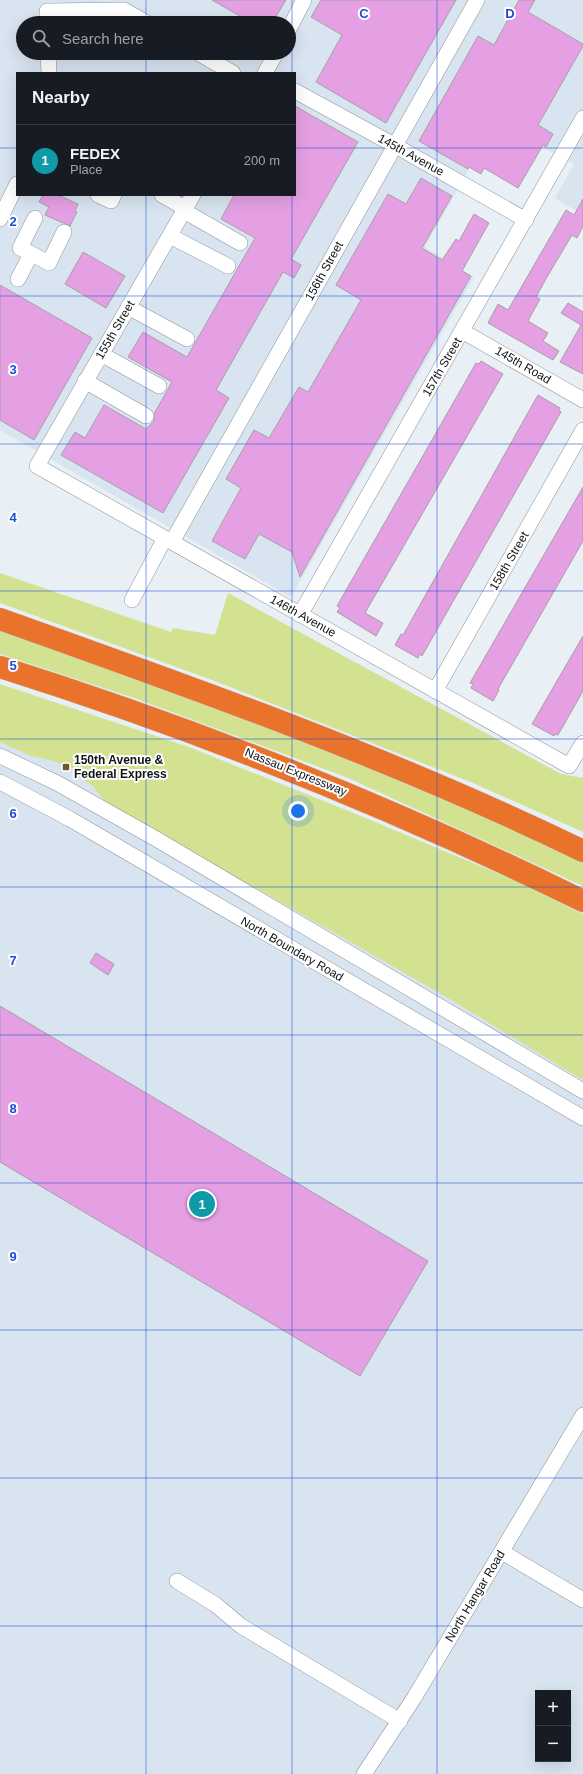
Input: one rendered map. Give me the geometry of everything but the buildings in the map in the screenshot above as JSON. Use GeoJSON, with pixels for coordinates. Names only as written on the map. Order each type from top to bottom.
{"type":"FeatureCollection","features":[{"type":"Feature","properties":{"kind":"highway"},"geometry":{"type":"LineString","coordinates":[[0,619],[305,730],[432,782],[583,851]]}},
{"type":"Feature","properties":{"kind":"highway","name":"Nassau Expressway"},"geometry":{"type":"LineString","coordinates":[[0,667],[143,714],[303,774],[455,839],[583,901]]}},
{"type":"Feature","properties":{"kind":"street"},"geometry":{"type":"LineString","coordinates":[[296,16],[304,0]]}},
{"type":"Feature","properties":{"kind":"street","name":"156th Street"},"geometry":{"type":"LineString","coordinates":[[132,600],[169,540],[477,0]]}},
{"type":"Feature","properties":{"kind":"street"},"geometry":{"type":"LineString","coordinates":[[47,16],[47,11],[127,5],[139,16]]}},
{"type":"Feature","properties":{"kind":"street"},"geometry":{"type":"LineString","coordinates":[[48,60],[49,72]]}},
{"type":"Feature","properties":{"kind":"street"},"geometry":{"type":"LineString","coordinates":[[210,60],[231,72]]}},
{"type":"Feature","properties":{"kind":"street"},"geometry":{"type":"LineString","coordinates":[[266,72],[272,60]]}},
{"type":"Feature","properties":{"kind":"street","name":"145th Avenue"},"geometry":{"type":"LineString","coordinates":[[296,92],[526,220]]}},
{"type":"Feature","properties":{"kind":"street","name":"157th Street"},"geometry":{"type":"LineString","coordinates":[[300,615],[583,118]]}},
{"type":"Feature","properties":{"kind":"street"},"geometry":{"type":"LineString","coordinates":[[0,219],[16,186]]}},
{"type":"Feature","properties":{"kind":"street"},"geometry":{"type":"LineString","coordinates":[[100,196],[111,201],[114,196]]}},
{"type":"Feature","properties":{"kind":"street"},"geometry":{"type":"LineString","coordinates":[[163,196],[240,243]]}},
{"type":"Feature","properties":{"kind":"street","name":"155th Street"},"geometry":{"type":"LineString","coordinates":[[37,466],[192,196]]}},
{"type":"Feature","properties":{"kind":"street"},"geometry":{"type":"LineString","coordinates":[[35,218],[20,248],[49,263],[64,232]]}},
{"type":"Feature","properties":{"kind":"street"},"geometry":{"type":"LineString","coordinates":[[170,236],[228,266]]}},
{"type":"Feature","properties":{"kind":"street"},"geometry":{"type":"LineString","coordinates":[[18,279],[31,254]]}},
{"type":"Feature","properties":{"kind":"street"},"geometry":{"type":"LineString","coordinates":[[128,307],[187,339]]}},
{"type":"Feature","properties":{"kind":"street","name":"145th Road"},"geometry":{"type":"LineString","coordinates":[[462,331],[583,400]]}},
{"type":"Feature","properties":{"kind":"street"},"geometry":{"type":"LineString","coordinates":[[101,354],[159,386]]}},
{"type":"Feature","properties":{"kind":"street"},"geometry":{"type":"LineString","coordinates":[[85,381],[146,416]]}},
{"type":"Feature","properties":{"kind":"street","name":"158th Street"},"geometry":{"type":"LineString","coordinates":[[435,691],[583,430]]}},
{"type":"Feature","properties":{"kind":"street","name":"146th Avenue"},"geometry":{"type":"LineString","coordinates":[[37,466],[569,766],[583,743]]}},
{"type":"Feature","properties":{"kind":"street"},"geometry":{"type":"LineString","coordinates":[[0,756],[57,783],[151,837],[583,1091]]}},
{"type":"Feature","properties":{"kind":"street","name":"North Boundary Road"},"geometry":{"type":"LineString","coordinates":[[0,782],[86,829],[583,1118]]}},
{"type":"Feature","properties":{"kind":"street","name":"North Hangar Road"},"geometry":{"type":"LineString","coordinates":[[364,1774],[400,1721],[583,1415]]}},
{"type":"Feature","properties":{"kind":"street"},"geometry":{"type":"LineString","coordinates":[[502,1552],[583,1600]]}},
{"type":"Feature","properties":{"kind":"street"},"geometry":{"type":"LineString","coordinates":[[177,1581],[216,1605],[241,1626],[400,1721]]}},
{"type":"Feature","properties":{"kind":"shaded area"},"geometry":{"type":"Polygon","coordinates":[[[0,0],[583,0],[583,215],[555,198],[574,164],[496,122],[425,247],[474,277],[291,597],[0,430],[0,0]]]}},
{"type":"Feature","properties":{"kind":"shaded area"},"geometry":{"type":"Polygon","coordinates":[[[0,703],[583,940],[583,1774],[0,1774],[0,703]]]}},
{"type":"Feature","properties":{"kind":"green space"},"geometry":{"type":"Polygon","coordinates":[[[0,573],[171,632],[173,628],[215,635],[228,593],[561,774],[583,778],[583,832],[473,783],[212,680],[0,603],[0,573]]]}},
{"type":"Feature","properties":{"kind":"green space"},"geometry":{"type":"Polygon","coordinates":[[[0,627],[321,745],[527,836],[583,863],[583,886],[346,777],[134,698],[0,654],[0,627]]]}},
{"type":"Feature","properties":{"kind":"green space"},"geometry":{"type":"Polygon","coordinates":[[[0,684],[189,747],[356,814],[511,879],[583,914],[583,1080],[443,995],[105,802],[92,785],[75,775],[77,770],[54,761],[31,756],[0,742],[0,684]]]}},
{"type":"Feature","properties":{"kind":"place","name":"150th Avenue & Federal Express"},"geometry":{"type":"Point","coordinates":[66,767]}},
{"type":"Feature","properties":{"kind":"place","name":"FEDEX"},"geometry":{"type":"Point","coordinates":[202,1204]}}]}
